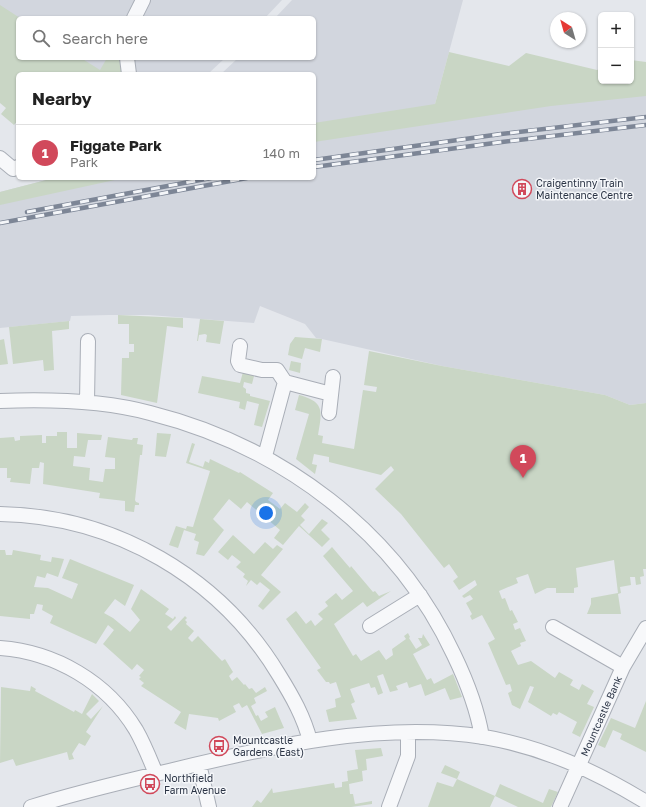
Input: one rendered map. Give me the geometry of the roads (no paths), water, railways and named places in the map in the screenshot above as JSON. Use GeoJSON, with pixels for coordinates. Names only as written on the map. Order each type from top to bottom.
{"type":"FeatureCollection","features":[{"type":"Feature","properties":{"kind":"street"},"geometry":{"type":"LineString","coordinates":[[135,16],[143,0]]}},
{"type":"Feature","properties":{"kind":"street"},"geometry":{"type":"LineString","coordinates":[[128,60],[129,72]]}},
{"type":"Feature","properties":{"kind":"street"},"geometry":{"type":"LineString","coordinates":[[0,158],[10,170]]}},
{"type":"Feature","properties":{"kind":"street"},"geometry":{"type":"LineString","coordinates":[[87,402],[88,342]]}},
{"type":"Feature","properties":{"kind":"street"},"geometry":{"type":"LineString","coordinates":[[240,346],[238,361],[240,365],[262,370],[278,370],[285,382],[331,394]]}},
{"type":"Feature","properties":{"kind":"street"},"geometry":{"type":"LineString","coordinates":[[329,413],[333,377]]}},
{"type":"Feature","properties":{"kind":"street"},"geometry":{"type":"LineString","coordinates":[[265,456],[285,382]]}},
{"type":"Feature","properties":{"kind":"street"},"geometry":{"type":"LineString","coordinates":[[0,401],[87,402],[137,410],[179,420],[240,443],[265,456],[302,479],[360,526],[380,545],[420,595],[445,636],[471,690],[482,737]]}},
{"type":"Feature","properties":{"kind":"street"},"geometry":{"type":"LineString","coordinates":[[0,514],[45,518],[96,529],[146,550],[192,578],[232,612],[263,650],[291,695],[310,741]]}},
{"type":"Feature","properties":{"kind":"street"},"geometry":{"type":"LineString","coordinates":[[370,626],[420,595]]}},
{"type":"Feature","properties":{"kind":"street","name":"Mountcastle Bank"},"geometry":{"type":"LineString","coordinates":[[553,628],[623,667]]}},
{"type":"Feature","properties":{"kind":"street","name":"Mountcastle Bank"},"geometry":{"type":"LineString","coordinates":[[560,807],[623,667],[646,628]]}},
{"type":"Feature","properties":{"kind":"street"},"geometry":{"type":"LineString","coordinates":[[0,648],[28,652],[52,659],[92,682],[109,696],[128,719],[144,744],[156,774]]}},
{"type":"Feature","properties":{"kind":"street"},"geometry":{"type":"LineString","coordinates":[[389,807],[408,756],[408,733]]}},
{"type":"Feature","properties":{"kind":"street"},"geometry":{"type":"LineString","coordinates":[[31,807],[62,797],[248,752],[310,741],[408,733],[482,737],[538,750],[579,765],[646,802]]}},
{"type":"Feature","properties":{"kind":"street"},"geometry":{"type":"LineString","coordinates":[[199,764],[209,807]]}},
{"type":"Feature","properties":{"kind":"railway"},"geometry":{"type":"LineString","coordinates":[[316,160],[501,134],[646,117]]}},
{"type":"Feature","properties":{"kind":"railway"},"geometry":{"type":"LineString","coordinates":[[316,167],[502,142],[646,125]]}},
{"type":"Feature","properties":{"kind":"railway"},"geometry":{"type":"LineString","coordinates":[[27,212],[200,180]]}},
{"type":"Feature","properties":{"kind":"railway"},"geometry":{"type":"LineString","coordinates":[[0,223],[236,180]]}},
{"type":"Feature","properties":{"kind":"place","name":"Craigentinny Train Maintenance Centre"},"geometry":{"type":"Point","coordinates":[522,189]}},
{"type":"Feature","properties":{"kind":"place","name":"Figgate Park"},"geometry":{"type":"Point","coordinates":[523,478]}},
{"type":"Feature","properties":{"kind":"place","name":"Mountcastle Gardens (East)"},"geometry":{"type":"Point","coordinates":[219,746]}},
{"type":"Feature","properties":{"kind":"place","name":"Northfield Farm Avenue"},"geometry":{"type":"Point","coordinates":[150,784]}}]}
